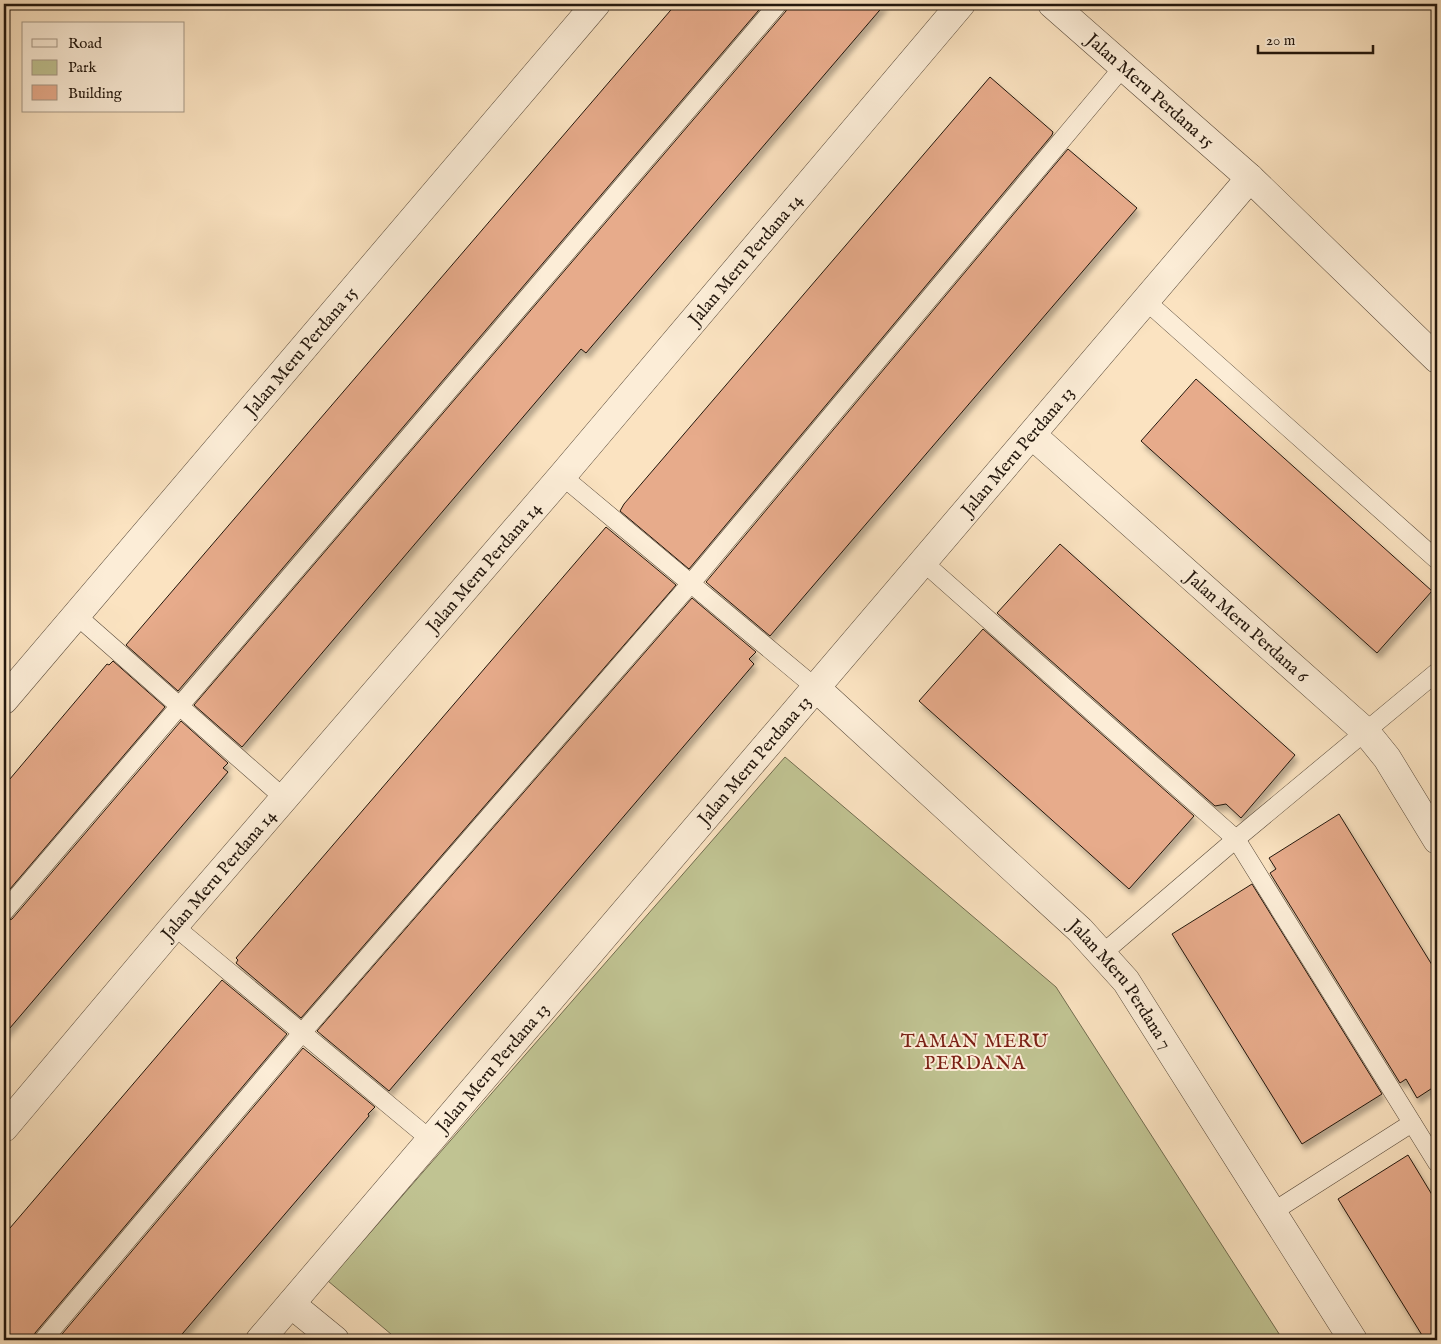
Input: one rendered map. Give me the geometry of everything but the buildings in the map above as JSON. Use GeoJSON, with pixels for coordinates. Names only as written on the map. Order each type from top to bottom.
{"type":"FeatureCollection","features":[{"type":"Feature","properties":{"kind":"street","name":"Jalan Meru Perdana 15"},"geometry":{"type":"LineString","coordinates":[[4,700],[596,4]]}},
{"type":"Feature","properties":{"kind":"street","name":"Jalan Meru Perdana 14"},"geometry":{"type":"LineString","coordinates":[[4,1128],[174,926],[562,476],[961,4]]}},
{"type":"Feature","properties":{"kind":"street","name":"Jalan Meru Perdana 15"},"geometry":{"type":"LineString","coordinates":[[1052,4],[1250,178],[1437,359]]}},
{"type":"Feature","properties":{"kind":"street","name":"Jalan Meru Perdana 13"},"geometry":{"type":"LineString","coordinates":[[260,1340],[1250,178]]}},
{"type":"Feature","properties":{"kind":"street","name":"Jalan Meru Perdana 6"},"geometry":{"type":"LineString","coordinates":[[1032,435],[1366,732],[1387,758],[1437,840]]}},
{"type":"Feature","properties":{"kind":"street","name":"Jalan Meru Perdana 7"},"geometry":{"type":"LineString","coordinates":[[816,688],[1103,953],[1126,981],[1352,1340]]}},
{"type":"Feature","properties":{"kind":"street"},"geometry":{"type":"LineString","coordinates":[[291,1304],[335,1340]]}},
{"type":"Feature","properties":{"kind":"lane"},"geometry":{"type":"LineString","coordinates":[[4,912],[778,4]]}},
{"type":"Feature","properties":{"kind":"lane"},"geometry":{"type":"LineString","coordinates":[[43,1340],[301,1034],[692,582],[1123,67]]}},
{"type":"Feature","properties":{"kind":"lane"},"geometry":{"type":"LineString","coordinates":[[1146,301],[1437,560]]}},
{"type":"Feature","properties":{"kind":"lane"},"geometry":{"type":"LineString","coordinates":[[562,476],[692,582],[816,688]]}},
{"type":"Feature","properties":{"kind":"lane"},"geometry":{"type":"LineString","coordinates":[[922,562],[1236,839],[1437,1163]]}},
{"type":"Feature","properties":{"kind":"lane"},"geometry":{"type":"LineString","coordinates":[[76,615],[284,798]]}},
{"type":"Feature","properties":{"kind":"lane"},"geometry":{"type":"LineString","coordinates":[[1103,953],[1236,839],[1437,672]]}},
{"type":"Feature","properties":{"kind":"lane"},"geometry":{"type":"LineString","coordinates":[[174,926],[301,1034],[431,1140]]}},
{"type":"Feature","properties":{"kind":"lane"},"geometry":{"type":"LineString","coordinates":[[1271,1213],[1412,1123]]}},
{"type":"Feature","properties":{"kind":"green space"},"geometry":{"type":"Polygon","coordinates":[[[785,757],[1056,987],[1283,1340],[398,1340],[328,1281],[785,757]]]}},
{"type":"Feature","properties":{"kind":"district","name":"TAMAN MERU PERDANA"},"geometry":{"type":"Point","coordinates":[975,1051]}}]}
